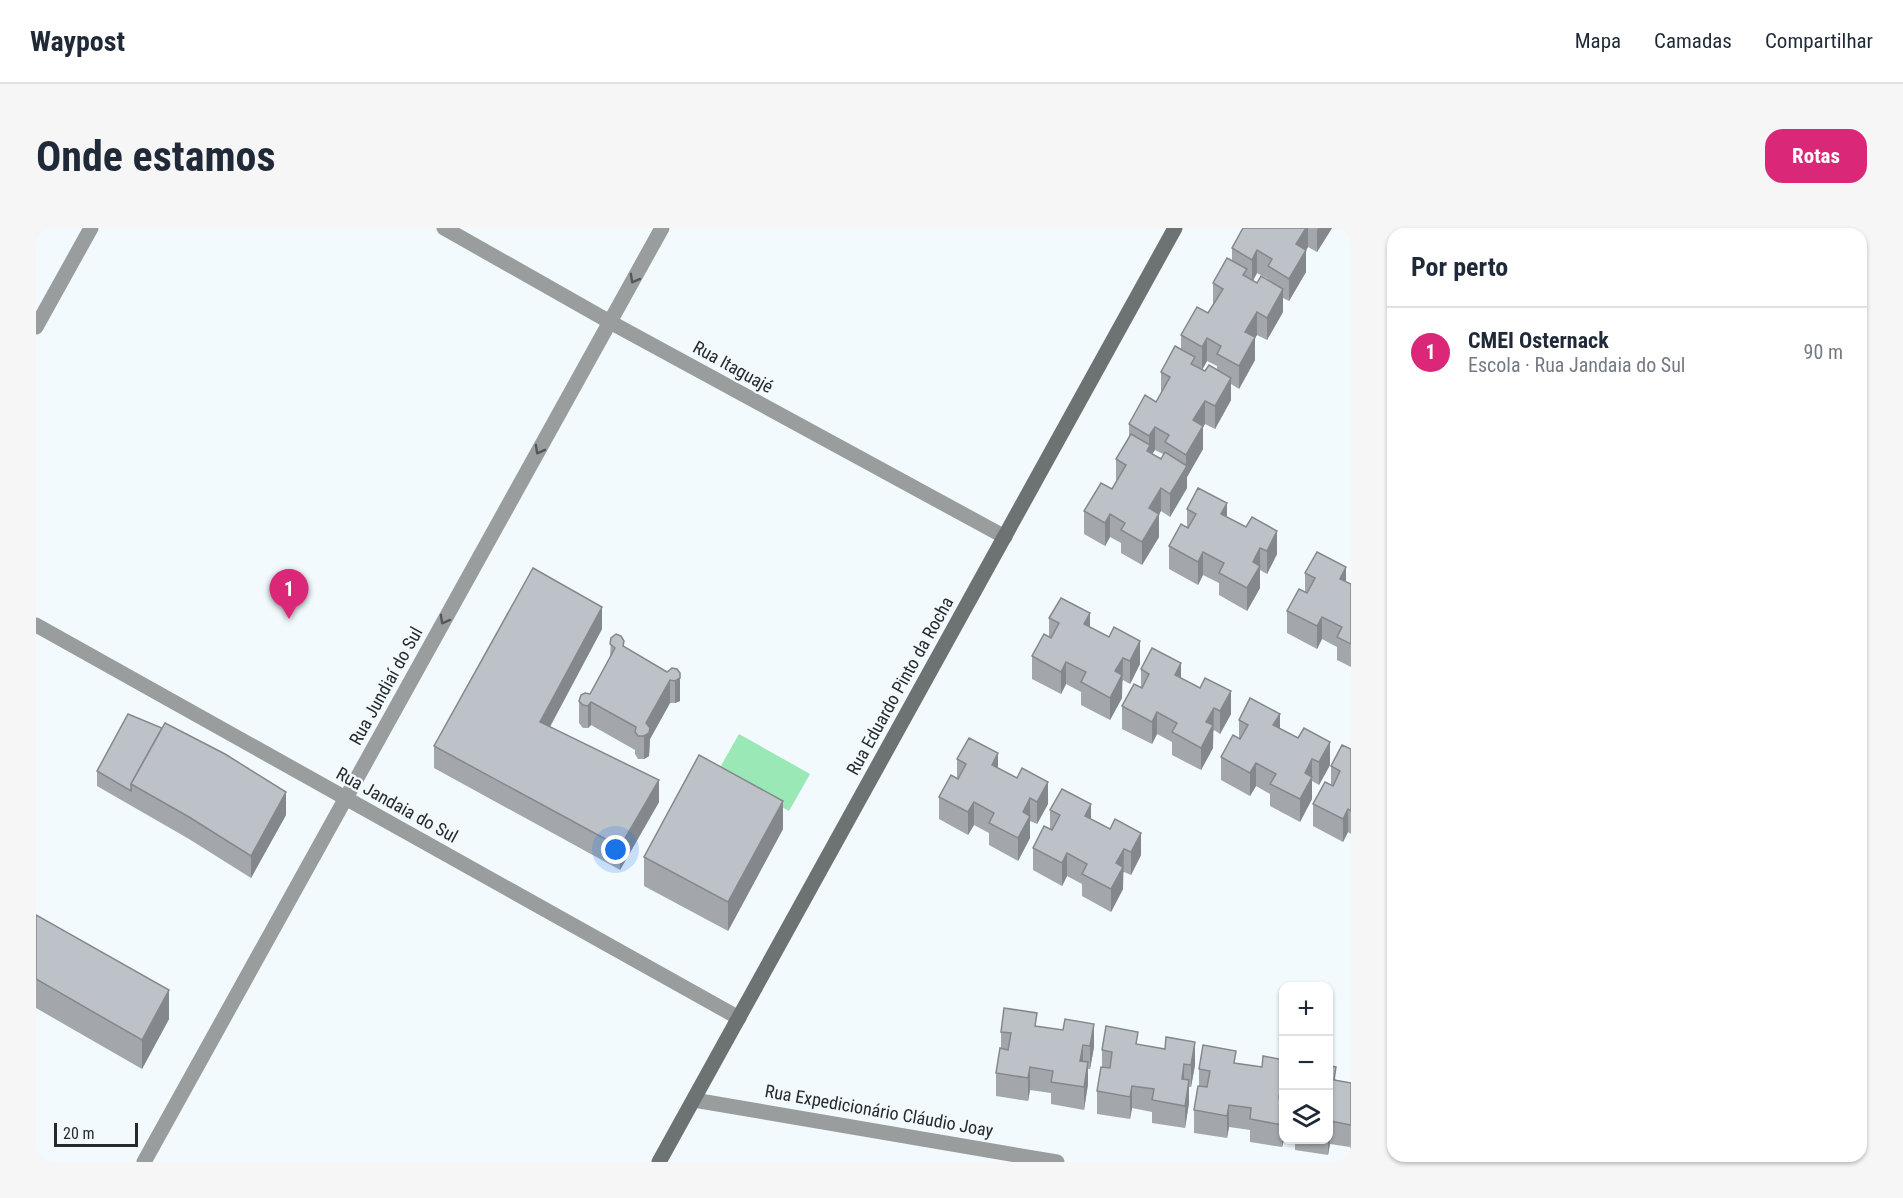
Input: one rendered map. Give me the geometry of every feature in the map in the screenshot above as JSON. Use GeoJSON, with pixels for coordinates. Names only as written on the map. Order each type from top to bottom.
{"type":"FeatureCollection","features":[{"type":"Feature","properties":{"kind":"main road","name":"Rua Eduardo Pinto da Rocha"},"geometry":{"type":"LineString","coordinates":[[659,1162],[1175,228]]}},
{"type":"Feature","properties":{"kind":"street"},"geometry":{"type":"LineString","coordinates":[[36,327],[91,228]]}},
{"type":"Feature","properties":{"kind":"street","name":"Rua Itaguajé"},"geometry":{"type":"LineString","coordinates":[[444,228],[610,322],[1005,537]]}},
{"type":"Feature","properties":{"kind":"street","name":"Rua Jundiaí do Sul"},"geometry":{"type":"LineString","coordinates":[[144,1162],[662,228]]}},
{"type":"Feature","properties":{"kind":"street","name":"Rua Jandaia do Sul"},"geometry":{"type":"LineString","coordinates":[[36,625],[739,1018]]}},
{"type":"Feature","properties":{"kind":"street","name":"Rua Expedicionário Cláudio Joay"},"geometry":{"type":"LineString","coordinates":[[694,1100],[1057,1162]]}},
{"type":"Feature","properties":{"kind":"green space"},"geometry":{"type":"Polygon","coordinates":[[[739,734],[810,774],[789,811],[718,771],[739,734]]]}},
{"type":"Feature","properties":{"kind":"building"},"geometry":{"type":"Polygon","coordinates":[[[1243,228],[1306,228],[1296,244],[1306,250],[1289,279],[1268,266],[1272,259],[1257,250],[1252,260],[1232,248],[1243,228]]]}},
{"type":"Feature","properties":{"kind":"building"},"geometry":{"type":"Polygon","coordinates":[[[1227,258],[1247,269],[1243,275],[1257,283],[1261,276],[1283,289],[1267,318],[1257,312],[1245,332],[1255,337],[1239,366],[1217,354],[1221,346],[1207,338],[1202,347],[1181,335],[1197,307],[1208,313],[1223,289],[1213,283],[1227,258]]]}},
{"type":"Feature","properties":{"kind":"building"},"geometry":{"type":"Polygon","coordinates":[[[1175,346],[1195,357],[1191,364],[1205,371],[1209,365],[1231,378],[1215,406],[1205,401],[1193,420],[1203,426],[1186,455],[1165,442],[1169,435],[1155,427],[1149,436],[1129,424],[1145,395],[1156,402],[1170,377],[1161,372],[1175,346]]]}},
{"type":"Feature","properties":{"kind":"building"},"geometry":{"type":"Polygon","coordinates":[[[1131,434],[1150,445],[1147,451],[1161,459],[1165,452],[1187,466],[1170,494],[1161,488],[1149,508],[1159,514],[1142,542],[1121,530],[1125,523],[1110,514],[1105,523],[1084,511],[1101,483],[1112,489],[1126,465],[1116,459],[1131,434]]]}},
{"type":"Feature","properties":{"kind":"building"},"geometry":{"type":"Polygon","coordinates":[[[1198,488],[1227,503],[1221,514],[1246,527],[1252,517],[1277,531],[1267,551],[1260,548],[1253,562],[1260,566],[1247,588],[1219,573],[1224,563],[1203,552],[1198,562],[1169,546],[1181,524],[1188,528],[1196,514],[1187,509],[1198,488]]]}},
{"type":"Feature","properties":{"kind":"building"},"geometry":{"type":"Polygon","coordinates":[[[1317,552],[1346,567],[1340,579],[1351,584],[1351,644],[1337,637],[1342,627],[1322,617],[1317,626],[1287,611],[1299,589],[1307,593],[1315,578],[1305,573],[1317,552]]]}},
{"type":"Feature","properties":{"kind":"building"},"geometry":{"type":"Polygon","coordinates":[[[533,568],[602,607],[540,722],[659,780],[620,847],[434,746],[533,568]]]}},
{"type":"Feature","properties":{"kind":"building"},"geometry":{"type":"Polygon","coordinates":[[[1061,598],[1090,613],[1084,624],[1109,637],[1114,627],[1140,641],[1130,661],[1123,658],[1115,671],[1122,675],[1110,698],[1081,682],[1086,672],[1066,662],[1061,672],[1032,656],[1044,634],[1051,638],[1059,623],[1049,618],[1061,598]]]}},
{"type":"Feature","properties":{"kind":"building"},"geometry":{"type":"Polygon","coordinates":[[[616,634],[624,641],[623,646],[667,672],[672,668],[677,669],[680,673],[680,678],[675,681],[670,680],[646,723],[650,728],[649,733],[644,736],[638,736],[635,732],[636,727],[591,702],[588,706],[579,701],[581,695],[590,694],[615,648],[610,644],[611,638],[616,634]]]}},
{"type":"Feature","properties":{"kind":"building"},"geometry":{"type":"Polygon","coordinates":[[[1152,648],[1181,663],[1175,675],[1200,688],[1205,678],[1231,691],[1220,711],[1214,708],[1206,722],[1213,725],[1201,748],[1172,732],[1177,723],[1157,712],[1152,722],[1122,706],[1134,684],[1142,688],[1149,674],[1141,669],[1152,648]]]}},
{"type":"Feature","properties":{"kind":"building"},"geometry":{"type":"Polygon","coordinates":[[[1250,698],[1280,714],[1273,725],[1298,738],[1304,728],[1330,742],[1319,762],[1312,759],[1305,773],[1312,777],[1300,799],[1270,784],[1276,774],[1256,763],[1250,773],[1221,757],[1233,735],[1240,739],[1248,725],[1239,720],[1250,698]]]}},
{"type":"Feature","properties":{"kind":"building"},"geometry":{"type":"Polygon","coordinates":[[[128,714],[162,728],[131,784],[131,791],[97,771],[128,714]]]}},
{"type":"Feature","properties":{"kind":"building"},"geometry":{"type":"Polygon","coordinates":[[[165,723],[225,754],[286,792],[251,856],[131,784],[165,723]]]}},
{"type":"Feature","properties":{"kind":"building"},"geometry":{"type":"Polygon","coordinates":[[[969,738],[998,753],[992,765],[1017,778],[1022,768],[1048,782],[1037,802],[1030,798],[1023,812],[1030,816],[1018,838],[989,823],[994,813],[974,802],[968,812],[939,797],[951,775],[958,779],[966,764],[957,759],[969,738]]]}},
{"type":"Feature","properties":{"kind":"building"},"geometry":{"type":"Polygon","coordinates":[[[1342,745],[1351,749],[1351,811],[1348,809],[1343,819],[1313,804],[1325,782],[1333,786],[1340,771],[1331,766],[1342,745]]]}},
{"type":"Feature","properties":{"kind":"building"},"geometry":{"type":"Polygon","coordinates":[[[699,755],[783,801],[728,902],[644,857],[699,755]]]}},
{"type":"Feature","properties":{"kind":"building"},"geometry":{"type":"Polygon","coordinates":[[[1062,789],[1091,804],[1085,816],[1110,829],[1115,819],[1141,833],[1131,852],[1124,849],[1116,863],[1123,867],[1111,889],[1082,874],[1087,864],[1067,853],[1062,863],[1033,848],[1044,826],[1052,830],[1060,815],[1050,810],[1062,789]]]}},
{"type":"Feature","properties":{"kind":"building"},"geometry":{"type":"Polygon","coordinates":[[[36,915],[169,990],[142,1040],[36,979],[36,915]]]}},
{"type":"Feature","properties":{"kind":"building"},"geometry":{"type":"Polygon","coordinates":[[[1004,1008],[1037,1013],[1035,1026],[1063,1030],[1065,1019],[1094,1024],[1090,1046],[1083,1045],[1080,1061],[1088,1062],[1084,1087],[1051,1082],[1053,1071],[1030,1067],[1028,1078],[996,1073],[1000,1048],[1008,1050],[1011,1033],[1001,1032],[1004,1008]]]}},
{"type":"Feature","properties":{"kind":"building"},"geometry":{"type":"Polygon","coordinates":[[[1106,1026],[1138,1032],[1136,1044],[1165,1049],[1166,1037],[1195,1042],[1191,1065],[1184,1064],[1182,1079],[1189,1080],[1185,1106],[1152,1100],[1154,1089],[1132,1086],[1130,1097],[1097,1091],[1101,1067],[1110,1068],[1112,1052],[1102,1050],[1106,1026]]]}},
{"type":"Feature","properties":{"kind":"building"},"geometry":{"type":"Polygon","coordinates":[[[1203,1045],[1236,1051],[1234,1063],[1262,1067],[1263,1056],[1279,1059],[1279,1124],[1250,1119],[1251,1108],[1229,1105],[1227,1116],[1194,1110],[1198,1086],[1207,1087],[1210,1071],[1199,1069],[1203,1045]]]}},
{"type":"Feature","properties":{"kind":"building"},"geometry":{"type":"Polygon","coordinates":[[[1333,1067],[1336,1067],[1334,1080],[1351,1083],[1351,1125],[1333,1122],[1333,1067]]]}},
{"type":"Feature","properties":{"kind":"place","name":"CMEI Osternack"},"geometry":{"type":"Point","coordinates":[289,619]}}]}
